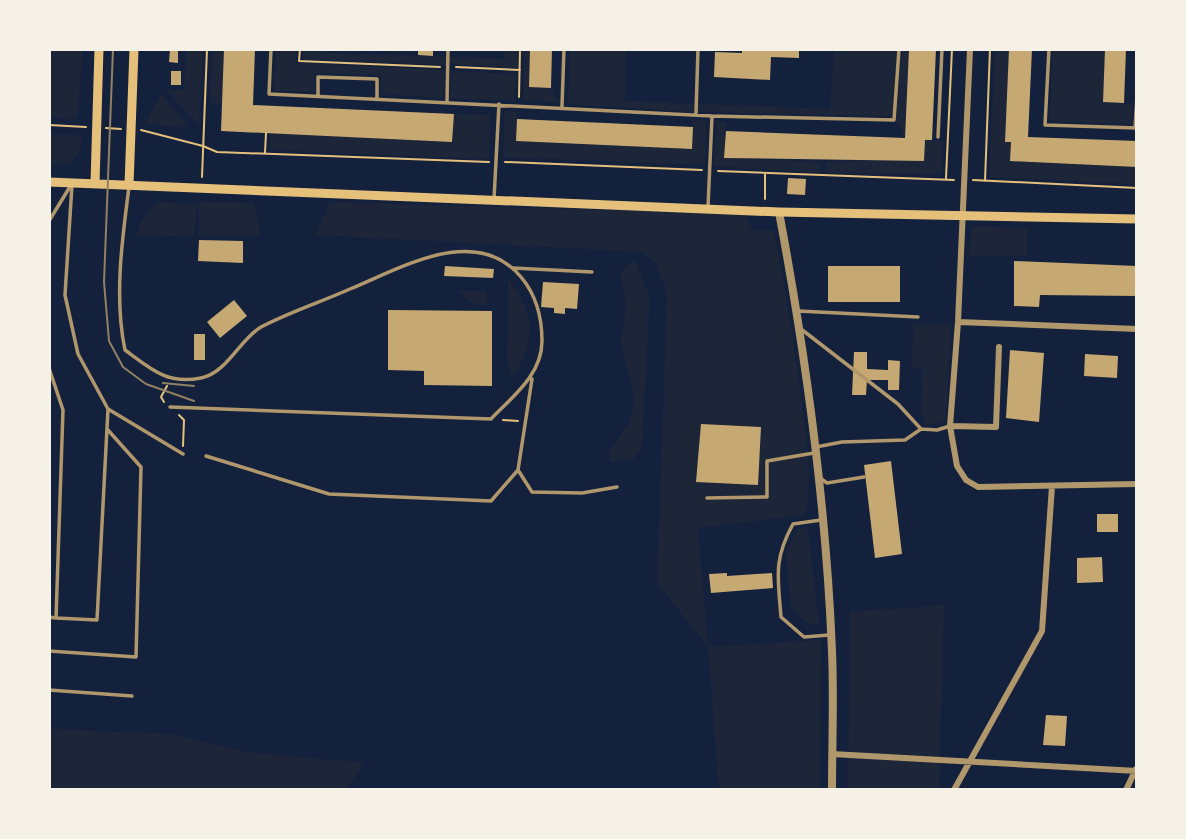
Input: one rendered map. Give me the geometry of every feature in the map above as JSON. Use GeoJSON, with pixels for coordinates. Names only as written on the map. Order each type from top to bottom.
{"type":"FeatureCollection","features":[{"type":"Feature","properties":{"kind":"main road"},"geometry":{"type":"LineString","coordinates":[[95,183],[99,49]]}},
{"type":"Feature","properties":{"kind":"main road"},"geometry":{"type":"LineString","coordinates":[[129,185],[134,49]]}},
{"type":"Feature","properties":{"kind":"main road"},"geometry":{"type":"LineString","coordinates":[[49,182],[779,212],[1137,219]]}},
{"type":"Feature","properties":{"kind":"street"},"geometry":{"type":"LineString","coordinates":[[970,49],[964,215],[950,426],[957,467],[966,480],[978,487],[1137,484]]}},
{"type":"Feature","properties":{"kind":"street"},"geometry":{"type":"LineString","coordinates":[[779,212],[801,328],[816,449],[831,635],[832,790]]}},
{"type":"Feature","properties":{"kind":"street"},"geometry":{"type":"LineString","coordinates":[[958,322],[1137,329]]}},
{"type":"Feature","properties":{"kind":"street"},"geometry":{"type":"LineString","coordinates":[[950,426],[996,427],[999,347]]}},
{"type":"Feature","properties":{"kind":"street"},"geometry":{"type":"LineString","coordinates":[[954,790],[1042,631],[1052,486]]}},
{"type":"Feature","properties":{"kind":"street"},"geometry":{"type":"LineString","coordinates":[[832,754],[1136,770],[1126,790]]}},
{"type":"Feature","properties":{"kind":"lane"},"geometry":{"type":"LineString","coordinates":[[271,49],[269,94],[712,116],[894,120],[899,49]]}},
{"type":"Feature","properties":{"kind":"lane"},"geometry":{"type":"LineString","coordinates":[[447,101],[448,49]]}},
{"type":"Feature","properties":{"kind":"lane"},"geometry":{"type":"LineString","coordinates":[[562,107],[564,49]]}},
{"type":"Feature","properties":{"kind":"lane"},"geometry":{"type":"LineString","coordinates":[[696,114],[698,49]]}},
{"type":"Feature","properties":{"kind":"lane"},"geometry":{"type":"LineString","coordinates":[[938,137],[942,49]]}},
{"type":"Feature","properties":{"kind":"lane"},"geometry":{"type":"LineString","coordinates":[[1049,49],[1045,125],[1136,128],[1137,96]]}},
{"type":"Feature","properties":{"kind":"lane"},"geometry":{"type":"LineString","coordinates":[[318,96],[318,78],[377,79],[377,98]]}},
{"type":"Feature","properties":{"kind":"lane"},"geometry":{"type":"LineString","coordinates":[[494,199],[499,104]]}},
{"type":"Feature","properties":{"kind":"lane"},"geometry":{"type":"LineString","coordinates":[[708,207],[712,116]]}},
{"type":"Feature","properties":{"kind":"lane"},"geometry":{"type":"LineString","coordinates":[[49,222],[72,183]]}},
{"type":"Feature","properties":{"kind":"lane"},"geometry":{"type":"LineString","coordinates":[[72,183],[65,295],[78,354],[108,408],[183,454]]}},
{"type":"Feature","properties":{"kind":"lane"},"geometry":{"type":"LineString","coordinates":[[129,185],[122,235],[119,325],[125,350],[163,377],[205,378],[224,364],[259,328],[413,262],[446,253],[473,251],[496,257],[513,268],[530,288],[541,317],[542,346],[532,377],[518,470],[491,501],[329,494],[206,456]]}},
{"type":"Feature","properties":{"kind":"lane"},"geometry":{"type":"LineString","coordinates":[[513,268],[592,272]]}},
{"type":"Feature","properties":{"kind":"lane"},"geometry":{"type":"LineString","coordinates":[[798,311],[918,317]]}},
{"type":"Feature","properties":{"kind":"lane"},"geometry":{"type":"LineString","coordinates":[[801,328],[898,404],[921,429]]}},
{"type":"Feature","properties":{"kind":"lane"},"geometry":{"type":"LineString","coordinates":[[49,368],[63,410],[55,618]]}},
{"type":"Feature","properties":{"kind":"lane"},"geometry":{"type":"LineString","coordinates":[[170,407],[491,419],[532,377]]}},
{"type":"Feature","properties":{"kind":"lane"},"geometry":{"type":"LineString","coordinates":[[49,617],[97,620],[108,408]]}},
{"type":"Feature","properties":{"kind":"lane"},"geometry":{"type":"LineString","coordinates":[[706,498],[767,497],[767,461],[842,442],[905,440],[921,429],[937,430],[950,426]]}},
{"type":"Feature","properties":{"kind":"lane"},"geometry":{"type":"LineString","coordinates":[[49,650],[136,657],[141,467],[107,429]]}},
{"type":"Feature","properties":{"kind":"lane"},"geometry":{"type":"LineString","coordinates":[[518,470],[532,492],[582,493],[617,487]]}},
{"type":"Feature","properties":{"kind":"lane"},"geometry":{"type":"LineString","coordinates":[[818,477],[827,483],[864,477]]}},
{"type":"Feature","properties":{"kind":"lane"},"geometry":{"type":"LineString","coordinates":[[821,520],[793,524],[780,548],[778,573],[781,617],[804,637],[831,635]]}},
{"type":"Feature","properties":{"kind":"lane"},"geometry":{"type":"LineString","coordinates":[[49,690],[132,696]]}},
{"type":"Feature","properties":{"kind":"path"},"geometry":{"type":"LineString","coordinates":[[202,188],[207,49]]}},
{"type":"Feature","properties":{"kind":"path"},"geometry":{"type":"LineString","coordinates":[[300,49],[299,61],[520,70]]}},
{"type":"Feature","properties":{"kind":"path"},"geometry":{"type":"LineString","coordinates":[[519,105],[520,49]]}},
{"type":"Feature","properties":{"kind":"path"},"geometry":{"type":"LineString","coordinates":[[946,179],[952,49]]}},
{"type":"Feature","properties":{"kind":"path"},"geometry":{"type":"LineString","coordinates":[[985,181],[990,49]]}},
{"type":"Feature","properties":{"kind":"path"},"geometry":{"type":"LineString","coordinates":[[49,125],[131,129],[203,146],[217,152],[1137,188]]}},
{"type":"Feature","properties":{"kind":"path"},"geometry":{"type":"LineString","coordinates":[[265,154],[266,133]]}},
{"type":"Feature","properties":{"kind":"path"},"geometry":{"type":"LineString","coordinates":[[491,419],[525,422]]}},
{"type":"Feature","properties":{"kind":"shaded area"},"geometry":{"type":"Polygon","coordinates":[[[49,49],[83,49],[77,119],[49,117],[49,49]]]}},
{"type":"Feature","properties":{"kind":"shaded area"},"geometry":{"type":"Polygon","coordinates":[[[186,49],[203,49],[199,126],[166,90],[184,90],[186,49]]]}},
{"type":"Feature","properties":{"kind":"shaded area"},"geometry":{"type":"Polygon","coordinates":[[[212,49],[224,49],[222,103],[210,103],[212,49]]]}},
{"type":"Feature","properties":{"kind":"shaded area"},"geometry":{"type":"Polygon","coordinates":[[[276,49],[296,49],[296,63],[444,70],[443,98],[382,94],[381,75],[314,73],[314,92],[274,91],[276,49]]]}},
{"type":"Feature","properties":{"kind":"shaded area"},"geometry":{"type":"Polygon","coordinates":[[[303,49],[309,52],[504,59],[505,49],[518,49],[517,68],[452,64],[448,58],[445,65],[302,59],[303,49]]]}},
{"type":"Feature","properties":{"kind":"shaded area"},"geometry":{"type":"Polygon","coordinates":[[[524,49],[530,49],[529,87],[551,88],[558,102],[523,100],[524,49]]]}},
{"type":"Feature","properties":{"kind":"shaded area"},"geometry":{"type":"Polygon","coordinates":[[[570,49],[626,49],[625,101],[830,109],[834,49],[909,49],[905,138],[898,123],[890,116],[697,112],[696,106],[693,112],[568,104],[570,49]]]}},
{"type":"Feature","properties":{"kind":"shaded area"},"geometry":{"type":"Polygon","coordinates":[[[995,49],[1009,49],[1005,141],[1011,142],[1010,161],[1137,167],[1137,184],[989,177],[995,49]]]}},
{"type":"Feature","properties":{"kind":"shaded area"},"geometry":{"type":"Polygon","coordinates":[[[1053,49],[1105,49],[1103,102],[1133,104],[1132,124],[1049,121],[1053,49]]]}},
{"type":"Feature","properties":{"kind":"shaded area"},"geometry":{"type":"Polygon","coordinates":[[[451,71],[516,74],[515,101],[450,98],[451,71]]]}},
{"type":"Feature","properties":{"kind":"shaded area"},"geometry":{"type":"Polygon","coordinates":[[[161,94],[189,127],[145,124],[161,94]]]}},
{"type":"Feature","properties":{"kind":"shaded area"},"geometry":{"type":"Polygon","coordinates":[[[504,111],[517,112],[516,141],[691,149],[693,120],[706,121],[705,165],[503,157],[504,111]]]}},
{"type":"Feature","properties":{"kind":"shaded area"},"geometry":{"type":"Polygon","coordinates":[[[454,114],[490,115],[489,159],[270,150],[271,133],[452,142],[454,114]]]}},
{"type":"Feature","properties":{"kind":"shaded area"},"geometry":{"type":"Polygon","coordinates":[[[717,121],[726,122],[725,158],[820,162],[820,173],[714,166],[717,121]]]}},
{"type":"Feature","properties":{"kind":"shaded area"},"geometry":{"type":"Polygon","coordinates":[[[49,134],[82,135],[79,152],[70,163],[49,165],[49,134]]]}},
{"type":"Feature","properties":{"kind":"shaded area"},"geometry":{"type":"Polygon","coordinates":[[[925,140],[943,142],[941,174],[825,173],[826,162],[904,160],[925,140]]]}},
{"type":"Feature","properties":{"kind":"shaded area"},"geometry":{"type":"Polygon","coordinates":[[[158,202],[197,204],[194,237],[136,235],[142,220],[158,202]]]}},
{"type":"Feature","properties":{"kind":"shaded area"},"geometry":{"type":"Polygon","coordinates":[[[199,202],[254,203],[260,236],[199,235],[199,202]]]}},
{"type":"Feature","properties":{"kind":"shaded area"},"geometry":{"type":"Polygon","coordinates":[[[330,202],[744,214],[753,231],[774,230],[806,434],[809,475],[805,515],[698,528],[708,647],[657,583],[667,294],[656,264],[642,252],[316,235],[330,202]]]}},
{"type":"Feature","properties":{"kind":"shaded area"},"geometry":{"type":"Polygon","coordinates":[[[972,226],[1027,228],[1027,256],[969,256],[972,226]]]}},
{"type":"Feature","properties":{"kind":"shaded area"},"geometry":{"type":"Polygon","coordinates":[[[634,260],[650,296],[642,447],[633,460],[610,462],[609,452],[629,422],[635,400],[621,343],[626,307],[620,273],[634,260]]]}},
{"type":"Feature","properties":{"kind":"shaded area"},"geometry":{"type":"Polygon","coordinates":[[[508,279],[523,303],[530,327],[526,352],[512,376],[507,360],[508,279]]]}},
{"type":"Feature","properties":{"kind":"shaded area"},"geometry":{"type":"Polygon","coordinates":[[[459,291],[486,291],[488,305],[471,302],[459,291]]]}},
{"type":"Feature","properties":{"kind":"shaded area"},"geometry":{"type":"Polygon","coordinates":[[[914,325],[951,325],[946,417],[942,423],[926,425],[921,415],[923,369],[911,368],[914,325]]]}},
{"type":"Feature","properties":{"kind":"shaded area"},"geometry":{"type":"Polygon","coordinates":[[[808,527],[819,625],[808,624],[791,609],[786,551],[798,529],[808,527]]]}},
{"type":"Feature","properties":{"kind":"shaded area"},"geometry":{"type":"Polygon","coordinates":[[[944,605],[939,790],[848,790],[850,612],[944,605]]]}},
{"type":"Feature","properties":{"kind":"shaded area"},"geometry":{"type":"Polygon","coordinates":[[[821,640],[820,790],[719,790],[708,647],[821,640]]]}},
{"type":"Feature","properties":{"kind":"shaded area"},"geometry":{"type":"Polygon","coordinates":[[[49,729],[169,734],[247,752],[365,763],[346,790],[49,790],[49,729]]]}},
{"type":"Feature","properties":{"kind":"building"},"geometry":{"type":"Polygon","coordinates":[[[170,49],[178,49],[178,63],[169,62],[170,49]]]}},
{"type":"Feature","properties":{"kind":"building"},"geometry":{"type":"Polygon","coordinates":[[[224,49],[255,49],[253,105],[454,114],[452,142],[221,131],[224,49]]]}},
{"type":"Feature","properties":{"kind":"building"},"geometry":{"type":"Polygon","coordinates":[[[418,49],[433,49],[433,56],[418,55],[418,49]]]}},
{"type":"Feature","properties":{"kind":"building"},"geometry":{"type":"Polygon","coordinates":[[[530,49],[552,49],[551,88],[529,87],[530,49]]]}},
{"type":"Feature","properties":{"kind":"building"},"geometry":{"type":"Polygon","coordinates":[[[742,49],[799,49],[799,58],[771,57],[770,80],[714,77],[715,52],[742,53],[742,49]]]}},
{"type":"Feature","properties":{"kind":"building"},"geometry":{"type":"Polygon","coordinates":[[[909,49],[936,49],[932,140],[925,140],[924,161],[724,158],[726,131],[905,138],[909,49]]]}},
{"type":"Feature","properties":{"kind":"building"},"geometry":{"type":"Polygon","coordinates":[[[1009,49],[1032,49],[1028,137],[1137,141],[1137,167],[1010,161],[1011,142],[1005,142],[1009,49]]]}},
{"type":"Feature","properties":{"kind":"building"},"geometry":{"type":"Polygon","coordinates":[[[1105,49],[1126,49],[1124,103],[1103,102],[1105,49]]]}},
{"type":"Feature","properties":{"kind":"building"},"geometry":{"type":"Polygon","coordinates":[[[171,71],[181,71],[181,85],[171,85],[171,71]]]}},
{"type":"Feature","properties":{"kind":"building"},"geometry":{"type":"Polygon","coordinates":[[[517,119],[693,127],[692,149],[516,141],[517,119]]]}},
{"type":"Feature","properties":{"kind":"building"},"geometry":{"type":"Polygon","coordinates":[[[788,178],[806,179],[805,195],[787,194],[788,178]]]}},
{"type":"Feature","properties":{"kind":"building"},"geometry":{"type":"Polygon","coordinates":[[[199,240],[243,241],[243,263],[198,261],[199,240]]]}},
{"type":"Feature","properties":{"kind":"building"},"geometry":{"type":"Polygon","coordinates":[[[1014,261],[1137,266],[1137,296],[1040,295],[1039,307],[1014,306],[1014,261]]]}},
{"type":"Feature","properties":{"kind":"building"},"geometry":{"type":"Polygon","coordinates":[[[445,266],[494,269],[493,278],[444,276],[445,266]]]}},
{"type":"Feature","properties":{"kind":"building"},"geometry":{"type":"Polygon","coordinates":[[[828,266],[900,266],[900,302],[828,302],[828,266]]]}},
{"type":"Feature","properties":{"kind":"building"},"geometry":{"type":"Polygon","coordinates":[[[543,282],[579,284],[577,309],[565,308],[565,314],[554,313],[554,308],[541,307],[543,282]]]}},
{"type":"Feature","properties":{"kind":"building"},"geometry":{"type":"Polygon","coordinates":[[[234,300],[247,316],[220,338],[207,322],[234,300]]]}},
{"type":"Feature","properties":{"kind":"building"},"geometry":{"type":"Polygon","coordinates":[[[388,310],[492,311],[492,386],[424,385],[424,371],[388,370],[388,310]]]}},
{"type":"Feature","properties":{"kind":"building"},"geometry":{"type":"Polygon","coordinates":[[[194,334],[205,334],[205,360],[194,360],[194,334]]]}},
{"type":"Feature","properties":{"kind":"building"},"geometry":{"type":"Polygon","coordinates":[[[1010,350],[1044,353],[1039,422],[1006,418],[1010,350]]]}},
{"type":"Feature","properties":{"kind":"building"},"geometry":{"type":"Polygon","coordinates":[[[854,352],[867,352],[867,369],[888,370],[888,360],[900,361],[899,390],[888,390],[888,380],[867,380],[866,395],[852,395],[854,352]]]}},
{"type":"Feature","properties":{"kind":"building"},"geometry":{"type":"Polygon","coordinates":[[[1085,354],[1118,356],[1117,378],[1084,376],[1085,354]]]}},
{"type":"Feature","properties":{"kind":"building"},"geometry":{"type":"Polygon","coordinates":[[[701,424],[761,427],[758,485],[696,482],[701,424]]]}},
{"type":"Feature","properties":{"kind":"building"},"geometry":{"type":"Polygon","coordinates":[[[891,461],[902,554],[875,558],[864,465],[891,461]]]}},
{"type":"Feature","properties":{"kind":"building"},"geometry":{"type":"Polygon","coordinates":[[[1097,514],[1118,514],[1118,532],[1097,532],[1097,514]]]}},
{"type":"Feature","properties":{"kind":"building"},"geometry":{"type":"Polygon","coordinates":[[[1102,557],[1103,582],[1077,583],[1077,558],[1102,557]]]}},
{"type":"Feature","properties":{"kind":"building"},"geometry":{"type":"Polygon","coordinates":[[[727,573],[727,576],[772,573],[773,588],[711,593],[709,574],[727,573]]]}},
{"type":"Feature","properties":{"kind":"building"},"geometry":{"type":"Polygon","coordinates":[[[1046,715],[1067,716],[1065,746],[1043,745],[1046,715]]]}},
{"type":"Feature","properties":{"kind":"tram line"},"geometry":{"type":"LineString","coordinates":[[113,49],[104,282],[109,341],[123,367],[146,384],[194,401]]}},
{"type":"Feature","properties":{"kind":"tram line"},"geometry":{"type":"LineString","coordinates":[[163,383],[194,386]]}}]}
